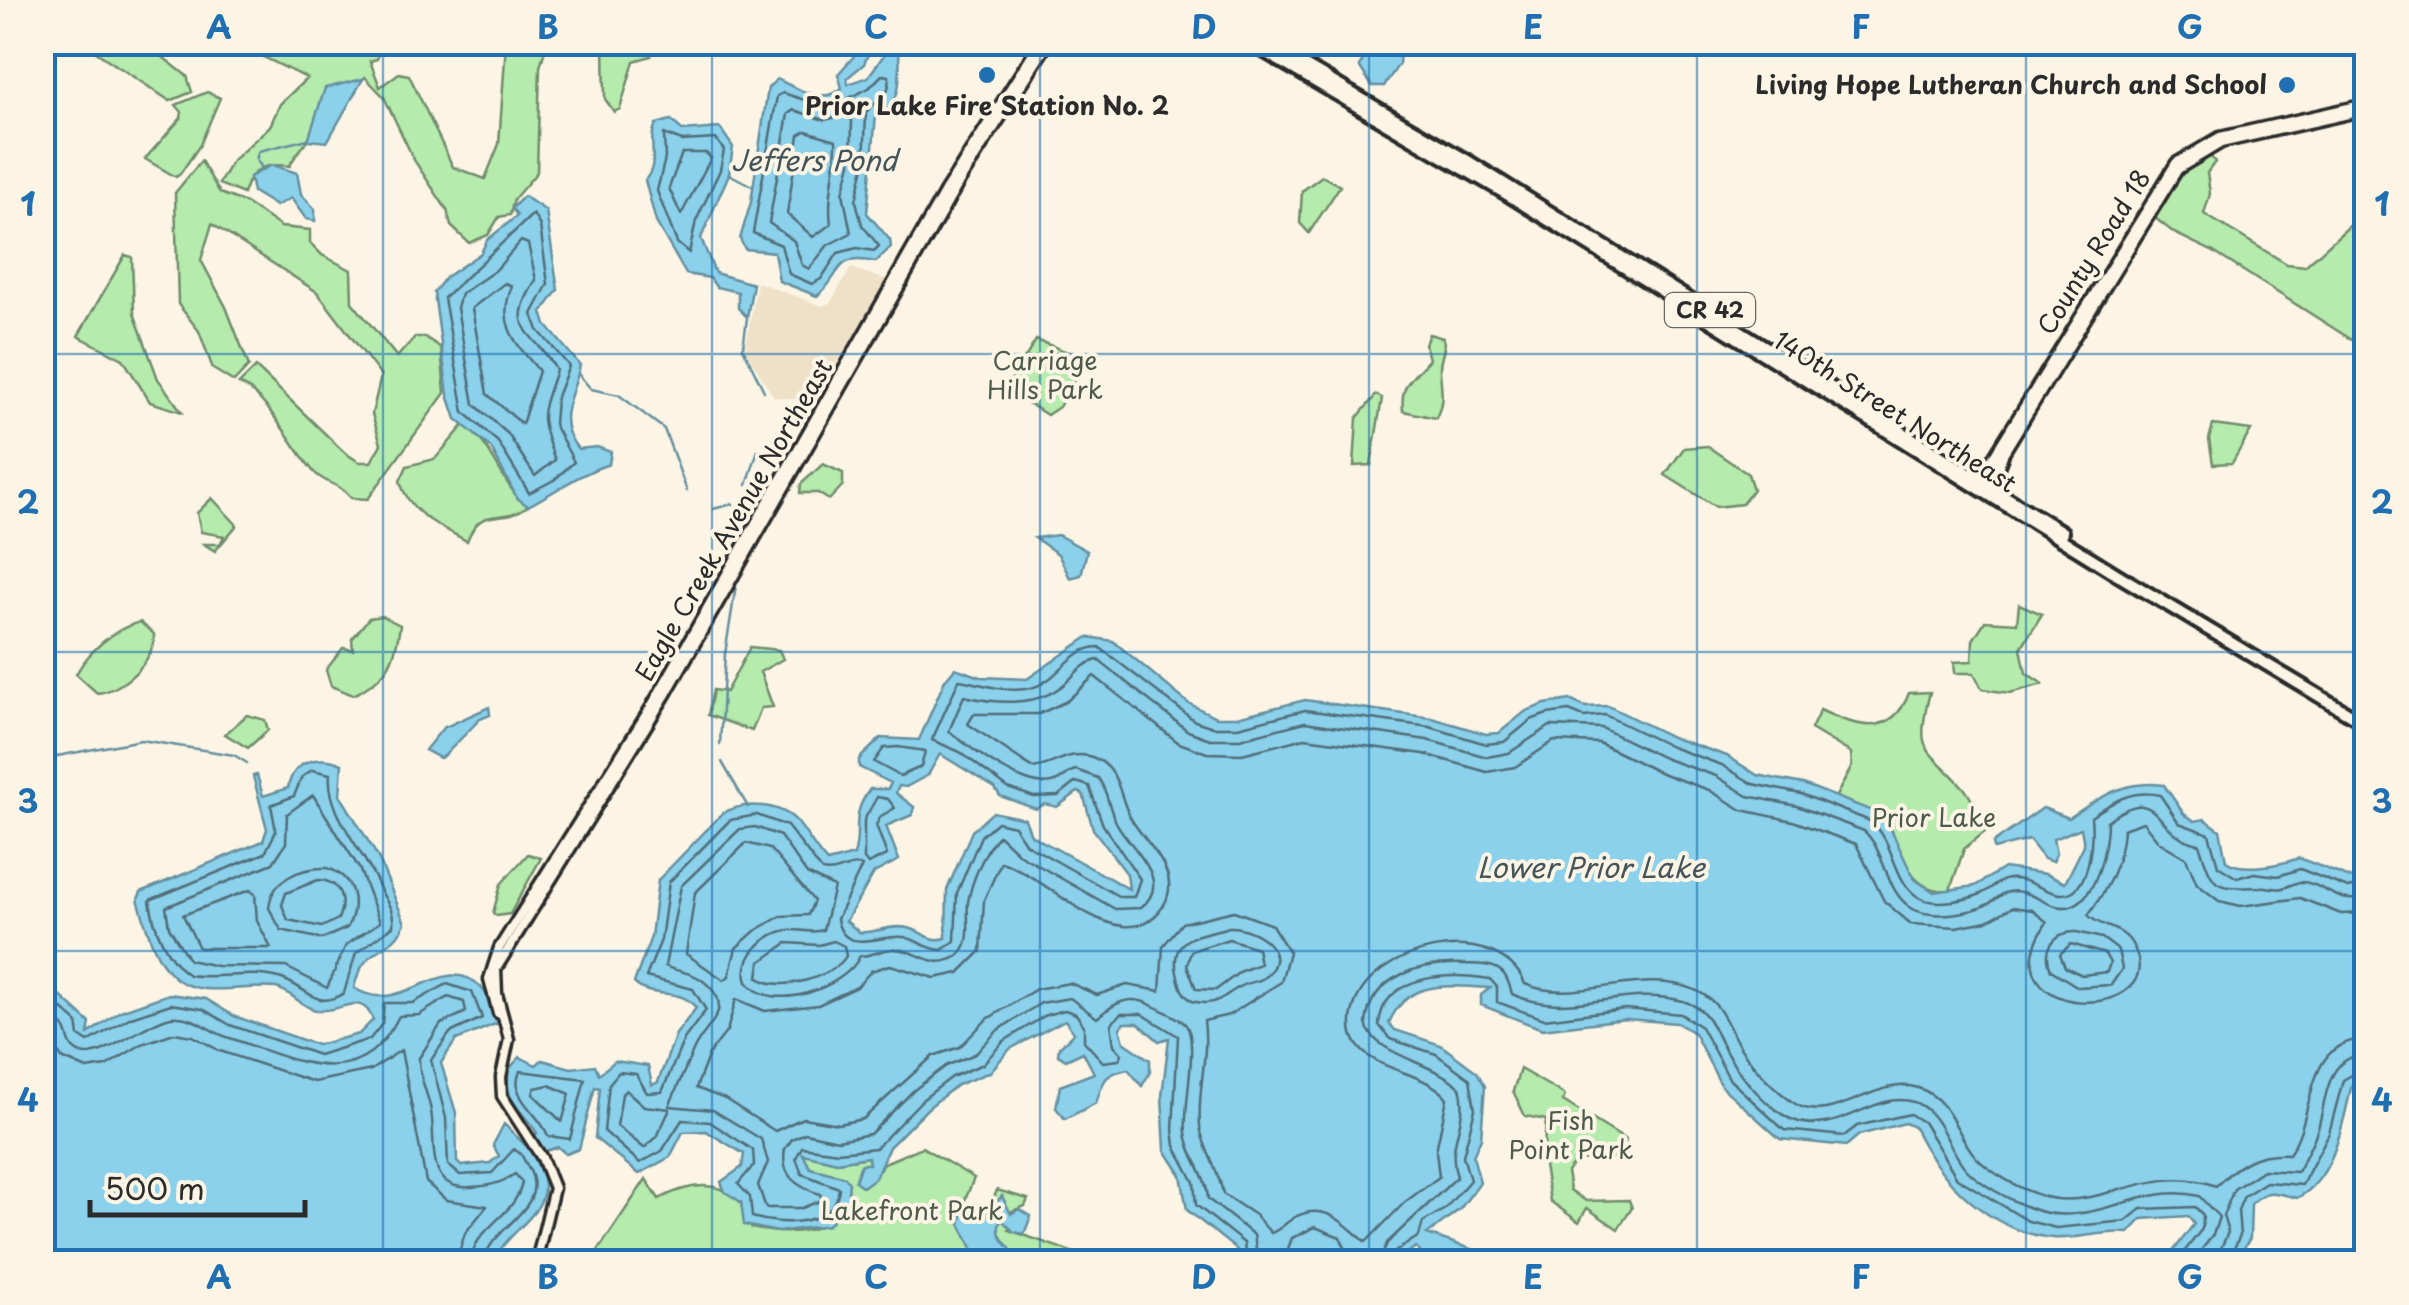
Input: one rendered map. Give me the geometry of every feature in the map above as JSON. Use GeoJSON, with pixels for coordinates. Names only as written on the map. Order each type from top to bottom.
{"type":"FeatureCollection","features":[{"type":"Feature","properties":{"kind":"highway","name":"140th Street Northeast"},"geometry":{"type":"LineString","coordinates":[[1248,42],[1510,196],[2366,720]]}},
{"type":"Feature","properties":{"kind":"highway","name":"140th Street Northeast"},"geometry":{"type":"LineString","coordinates":[[1264,42],[1482,170],[1980,484],[2014,500],[2366,720]]}},
{"type":"Feature","properties":{"kind":"highway"},"geometry":{"type":"LineString","coordinates":[[2002,455],[1994,481],[2014,500]]}},
{"type":"Feature","properties":{"kind":"main road","name":"Eagle Creek Avenue Northeast"},"geometry":{"type":"LineString","coordinates":[[504,1020],[489,988],[496,955],[627,745],[945,191],[1040,42]]}},
{"type":"Feature","properties":{"kind":"main road","name":"Eagle Creek Avenue Northeast"},"geometry":{"type":"LineString","coordinates":[[536,1262],[554,1188],[542,1158],[502,1096],[509,1039],[495,980],[502,957],[614,778],[951,196],[1049,42]]}},
{"type":"Feature","properties":{"kind":"main road","name":"County Road 18"},"geometry":{"type":"LineString","coordinates":[[1980,484],[2170,169],[2197,146],[2220,137],[2366,107]]}},
{"type":"Feature","properties":{"kind":"main road","name":"County Road 18"},"geometry":{"type":"LineString","coordinates":[[1980,484],[2002,455],[2172,176],[2202,150],[2366,107]]}},
{"type":"Feature","properties":{"kind":"main road"},"geometry":{"type":"LineString","coordinates":[[2137,231],[2139,216]]}},
{"type":"Feature","properties":{"kind":"main road"},"geometry":{"type":"LineString","coordinates":[[614,778],[627,745]]}},
{"type":"Feature","properties":{"kind":"shaded area"},"geometry":{"type":"Polygon","coordinates":[[[851,268],[887,280],[814,401],[774,397],[745,350],[757,282],[822,306],[830,303],[851,268]]]}},
{"type":"Feature","properties":{"kind":"green space"},"geometry":{"type":"Polygon","coordinates":[[[46,43],[145,43],[187,76],[192,92],[170,101],[93,50],[46,43]]]}},
{"type":"Feature","properties":{"kind":"green space"},"geometry":{"type":"Polygon","coordinates":[[[257,43],[384,43],[377,59],[370,61],[380,87],[399,73],[409,75],[453,167],[485,179],[499,144],[506,43],[547,43],[540,67],[537,172],[514,199],[510,215],[499,217],[488,235],[469,243],[451,226],[447,210],[414,160],[384,97],[365,77],[290,166],[260,169],[250,178],[243,194],[219,184],[232,161],[270,126],[280,104],[307,78],[259,55],[257,43]]]}},
{"type":"Feature","properties":{"kind":"green space"},"geometry":{"type":"Polygon","coordinates":[[[604,43],[638,43],[651,56],[634,61],[620,109],[614,112],[605,99],[604,43]]]}},
{"type":"Feature","properties":{"kind":"green space"},"geometry":{"type":"Polygon","coordinates":[[[207,92],[220,98],[200,145],[180,174],[176,177],[145,159],[181,118],[182,112],[176,105],[207,92]]]}},
{"type":"Feature","properties":{"kind":"green space"},"geometry":{"type":"Polygon","coordinates":[[[2207,152],[2215,162],[2207,173],[2210,194],[2204,214],[2287,264],[2305,266],[2356,220],[2363,223],[2354,233],[2359,244],[2356,303],[2366,311],[2366,355],[2363,347],[2212,251],[2174,233],[2150,214],[2185,166],[2207,152]]]}},
{"type":"Feature","properties":{"kind":"green space"},"geometry":{"type":"Polygon","coordinates":[[[201,161],[220,193],[246,203],[281,227],[310,230],[310,243],[322,255],[351,270],[352,302],[397,357],[415,337],[425,337],[441,348],[445,393],[368,499],[351,498],[318,476],[269,409],[239,384],[256,367],[344,452],[359,462],[371,462],[381,444],[372,414],[381,376],[317,292],[212,224],[201,260],[226,307],[249,366],[234,382],[213,369],[199,331],[178,304],[175,193],[201,161]]]}},
{"type":"Feature","properties":{"kind":"green space"},"geometry":{"type":"Polygon","coordinates":[[[1322,176],[1340,186],[1309,233],[1300,223],[1302,191],[1322,176]]]}},
{"type":"Feature","properties":{"kind":"green space"},"geometry":{"type":"Polygon","coordinates":[[[125,255],[132,257],[134,313],[158,379],[182,412],[150,402],[123,359],[78,336],[125,255]]]}},
{"type":"Feature","properties":{"kind":"green space"},"geometry":{"type":"Polygon","coordinates":[[[1429,334],[1443,338],[1444,343],[1441,400],[1436,418],[1403,411],[1405,387],[1429,359],[1425,344],[1429,334]]]}},
{"type":"Feature","properties":{"kind":"green space","name":"Carriage Hills Park"},"geometry":{"type":"Polygon","coordinates":[[[1036,340],[1086,359],[1059,407],[1047,415],[1017,396],[1009,384],[1036,340]]]}},
{"type":"Feature","properties":{"kind":"green space"},"geometry":{"type":"Polygon","coordinates":[[[1376,395],[1382,398],[1371,465],[1354,466],[1357,418],[1376,395]]]}},
{"type":"Feature","properties":{"kind":"green space"},"geometry":{"type":"Polygon","coordinates":[[[464,425],[484,444],[511,488],[528,506],[479,522],[467,541],[418,511],[400,481],[407,466],[435,459],[464,425]]]}},
{"type":"Feature","properties":{"kind":"green space"},"geometry":{"type":"Polygon","coordinates":[[[2213,425],[2251,430],[2232,463],[2213,464],[2209,439],[2213,425]]]}},
{"type":"Feature","properties":{"kind":"green space"},"geometry":{"type":"Polygon","coordinates":[[[1707,446],[1748,474],[1753,489],[1742,504],[1716,507],[1665,475],[1684,448],[1707,446]]]}},
{"type":"Feature","properties":{"kind":"green space"},"geometry":{"type":"Polygon","coordinates":[[[823,464],[843,473],[843,485],[829,500],[818,493],[800,493],[801,484],[823,464]]]}},
{"type":"Feature","properties":{"kind":"green space"},"geometry":{"type":"Polygon","coordinates":[[[212,498],[237,525],[215,551],[204,544],[220,544],[224,536],[201,532],[197,513],[212,498]]]}},
{"type":"Feature","properties":{"kind":"green space"},"geometry":{"type":"Polygon","coordinates":[[[2019,604],[2042,614],[2021,648],[2026,673],[2043,684],[2010,693],[1982,689],[1974,673],[1955,673],[1954,662],[1972,661],[1973,640],[1985,621],[2017,623],[2019,604]]]}},
{"type":"Feature","properties":{"kind":"green space"},"geometry":{"type":"Polygon","coordinates":[[[382,616],[400,625],[387,668],[353,695],[331,686],[326,670],[343,648],[353,650],[352,639],[369,618],[382,616]]]}},
{"type":"Feature","properties":{"kind":"green space"},"geometry":{"type":"Polygon","coordinates":[[[140,622],[154,634],[143,664],[117,687],[97,693],[76,674],[103,642],[140,622]]]}},
{"type":"Feature","properties":{"kind":"green space"},"geometry":{"type":"Polygon","coordinates":[[[750,647],[779,650],[783,659],[760,672],[773,707],[761,708],[752,731],[708,715],[713,690],[726,692],[750,647]]]}},
{"type":"Feature","properties":{"kind":"green space","name":"Prior Lake"},"geometry":{"type":"Polygon","coordinates":[[[1930,692],[1923,728],[1927,748],[1968,793],[1986,831],[1964,849],[1950,890],[1924,885],[1915,878],[1887,820],[1835,798],[1852,766],[1851,753],[1811,729],[1820,710],[1859,724],[1883,723],[1902,708],[1909,693],[1930,692]]]}},
{"type":"Feature","properties":{"kind":"green space"},"geometry":{"type":"Polygon","coordinates":[[[247,715],[265,720],[268,730],[248,748],[225,734],[247,715]]]}},
{"type":"Feature","properties":{"kind":"green space"},"geometry":{"type":"Polygon","coordinates":[[[528,854],[541,858],[510,914],[497,916],[493,913],[501,884],[528,854]]]}},
{"type":"Feature","properties":{"kind":"green space","name":"Fish Point Park"},"geometry":{"type":"Polygon","coordinates":[[[1520,1069],[1565,1095],[1563,1101],[1626,1140],[1621,1157],[1577,1160],[1567,1172],[1570,1190],[1586,1201],[1629,1200],[1632,1208],[1618,1229],[1587,1208],[1579,1222],[1550,1201],[1543,1160],[1546,1120],[1525,1116],[1513,1091],[1520,1069]]]}},
{"type":"Feature","properties":{"kind":"green space","name":"Lakefront Park"},"geometry":{"type":"Polygon","coordinates":[[[922,1147],[974,1178],[963,1205],[989,1211],[997,1190],[1028,1199],[1025,1206],[1010,1212],[1009,1230],[1080,1255],[1077,1262],[600,1262],[593,1258],[646,1179],[659,1199],[689,1188],[719,1188],[739,1200],[751,1228],[794,1232],[809,1230],[833,1218],[849,1194],[845,1177],[810,1168],[802,1153],[837,1162],[868,1157],[869,1164],[880,1169],[882,1164],[922,1147]]]}},
{"type":"Feature","properties":{"kind":"water"},"geometry":{"type":"Polygon","coordinates":[[[1392,43],[1400,51],[1399,64],[1384,86],[1372,86],[1359,66],[1373,45],[1392,43]]]}},
{"type":"Feature","properties":{"kind":"water","name":"Jeffers Pond"},"geometry":{"type":"Polygon","coordinates":[[[864,45],[869,52],[864,64],[847,78],[848,84],[868,77],[889,48],[899,51],[895,98],[885,111],[876,115],[867,213],[890,240],[891,247],[876,262],[845,263],[817,296],[779,281],[774,252],[745,249],[740,239],[751,202],[768,88],[777,79],[810,94],[835,93],[842,88],[838,74],[864,45]]]}},
{"type":"Feature","properties":{"kind":"water"},"geometry":{"type":"Polygon","coordinates":[[[363,79],[327,142],[308,140],[325,88],[363,79]]]}},
{"type":"Feature","properties":{"kind":"water"},"geometry":{"type":"Polygon","coordinates":[[[671,120],[683,131],[720,128],[733,147],[729,174],[701,238],[715,273],[753,284],[747,317],[738,308],[738,292],[716,287],[710,278],[686,274],[656,222],[645,180],[652,166],[656,124],[671,120]]]}},
{"type":"Feature","properties":{"kind":"water"},"geometry":{"type":"Polygon","coordinates":[[[272,165],[297,173],[301,194],[315,209],[315,221],[306,219],[291,198],[276,206],[253,192],[250,177],[272,165]]]}},
{"type":"Feature","properties":{"kind":"water"},"geometry":{"type":"Polygon","coordinates":[[[524,196],[546,211],[558,290],[542,312],[546,325],[580,365],[567,407],[567,427],[578,449],[597,447],[611,452],[609,464],[528,506],[517,498],[491,448],[456,419],[448,395],[434,292],[517,216],[512,208],[524,196]]]}},
{"type":"Feature","properties":{"kind":"water"},"geometry":{"type":"Polygon","coordinates":[[[1058,535],[1087,551],[1081,575],[1070,578],[1058,554],[1035,538],[1058,535]]]}},
{"type":"Feature","properties":{"kind":"water","name":"Lower Prior Lake"},"geometry":{"type":"Polygon","coordinates":[[[1088,637],[1113,641],[1188,703],[1216,717],[1237,717],[1305,700],[1432,718],[1486,734],[1499,733],[1526,711],[1545,704],[1570,700],[1585,707],[1608,706],[1674,738],[1727,756],[1757,775],[1803,784],[1875,812],[1887,821],[1914,879],[1934,892],[1975,886],[2004,868],[2045,874],[2065,883],[2084,845],[2081,828],[2053,839],[2056,854],[2052,862],[2044,859],[2029,840],[1994,849],[1993,843],[2043,808],[2069,818],[2125,787],[2164,785],[2184,814],[2195,821],[2205,819],[2220,830],[2226,861],[2261,866],[2299,858],[2350,878],[2366,875],[2366,1077],[2352,1084],[2329,1163],[2310,1189],[2297,1198],[2268,1193],[2251,1204],[2250,1238],[2235,1262],[2165,1262],[2194,1224],[2188,1216],[2142,1219],[2129,1233],[2062,1238],[2030,1234],[2008,1226],[1952,1184],[1914,1127],[1905,1123],[1859,1135],[1846,1146],[1780,1139],[1722,1087],[1694,1033],[1677,1023],[1626,1019],[1542,1029],[1481,1005],[1481,995],[1490,988],[1445,986],[1407,998],[1389,1023],[1395,1030],[1441,1045],[1477,1072],[1485,1086],[1481,1138],[1473,1156],[1480,1182],[1460,1209],[1427,1234],[1483,1253],[1494,1262],[1428,1262],[1416,1247],[1394,1262],[1332,1262],[1316,1249],[1304,1262],[1235,1262],[1237,1250],[1187,1210],[1181,1175],[1165,1150],[1162,1096],[1169,1038],[1159,1041],[1138,1023],[1124,1023],[1120,1028],[1124,1042],[1150,1060],[1150,1072],[1142,1086],[1128,1069],[1114,1073],[1103,1083],[1096,1103],[1065,1119],[1056,1108],[1060,1086],[1094,1073],[1083,1052],[1066,1060],[1058,1055],[1059,1047],[1074,1033],[1065,1020],[1010,1049],[990,1072],[957,1085],[928,1108],[889,1147],[875,1178],[863,1187],[855,1181],[861,1164],[869,1164],[868,1157],[837,1162],[803,1154],[810,1168],[845,1177],[849,1183],[847,1203],[828,1225],[778,1232],[744,1225],[741,1202],[725,1192],[721,1182],[742,1167],[744,1154],[706,1131],[683,1132],[670,1157],[639,1174],[595,1138],[600,1088],[595,1087],[579,1149],[566,1154],[558,1147],[533,1155],[542,1173],[544,1189],[540,1202],[493,1262],[43,1262],[43,1183],[48,1177],[42,1166],[42,979],[90,1023],[88,1034],[120,1011],[169,994],[206,999],[234,1016],[317,1045],[359,1034],[373,1020],[363,1006],[316,1010],[276,988],[194,987],[172,975],[155,949],[138,899],[141,892],[263,841],[267,829],[253,776],[257,775],[263,796],[288,788],[301,765],[317,760],[342,764],[340,795],[378,857],[405,923],[393,941],[365,963],[354,988],[389,996],[452,975],[467,977],[486,994],[498,1023],[456,1040],[441,1063],[456,1113],[457,1162],[461,1166],[490,1163],[499,1156],[493,1145],[504,1124],[525,1145],[537,1133],[510,1097],[510,1068],[520,1057],[536,1065],[542,1060],[571,1068],[595,1065],[599,1074],[615,1061],[648,1066],[652,1085],[658,1082],[676,1034],[696,1008],[682,997],[649,991],[634,983],[651,937],[658,880],[723,813],[741,807],[773,808],[798,823],[827,862],[854,855],[864,799],[870,789],[888,789],[891,783],[859,767],[859,759],[881,738],[919,740],[945,680],[955,668],[981,677],[1027,679],[1088,637]],[[940,754],[928,775],[906,787],[899,786],[896,793],[914,807],[912,815],[886,826],[899,860],[874,873],[846,921],[859,932],[901,927],[935,939],[946,938],[947,890],[972,831],[993,812],[1025,819],[1031,835],[1129,889],[1127,874],[1093,829],[1083,794],[1078,792],[1057,807],[1045,804],[1036,809],[1000,796],[995,788],[940,754]]]}},
{"type":"Feature","properties":{"kind":"water"},"geometry":{"type":"Polygon","coordinates":[[[489,707],[490,715],[480,719],[444,756],[440,758],[425,750],[443,728],[489,707]]]}},
{"type":"Feature","properties":{"kind":"water"},"geometry":{"type":"Polygon","coordinates":[[[1002,1196],[1011,1214],[1019,1209],[1031,1216],[1024,1234],[1014,1232],[1001,1219],[999,1226],[1001,1237],[1019,1262],[979,1262],[960,1224],[963,1210],[988,1212],[1002,1196]]]}},
{"type":"Feature","properties":{"kind":"waterway"},"geometry":{"type":"LineString","coordinates":[[2135,42],[2136,48]]}},
{"type":"Feature","properties":{"kind":"waterway"},"geometry":{"type":"LineString","coordinates":[[262,168],[256,159],[259,151],[308,139]]}},
{"type":"Feature","properties":{"kind":"waterway"},"geometry":{"type":"LineString","coordinates":[[729,174],[752,186]]}},
{"type":"Feature","properties":{"kind":"waterway"},"geometry":{"type":"LineString","coordinates":[[747,318],[743,348],[764,391]]}},
{"type":"Feature","properties":{"kind":"waterway"},"geometry":{"type":"LineString","coordinates":[[579,375],[591,389],[619,395],[664,429],[687,491]]}},
{"type":"Feature","properties":{"kind":"waterway"},"geometry":{"type":"LineString","coordinates":[[747,485],[758,450]]}},
{"type":"Feature","properties":{"kind":"waterway"},"geometry":{"type":"LineString","coordinates":[[713,509],[733,504]]}},
{"type":"Feature","properties":{"kind":"waterway"},"geometry":{"type":"LineString","coordinates":[[731,557],[730,541],[739,507]]}},
{"type":"Feature","properties":{"kind":"waterway"},"geometry":{"type":"LineString","coordinates":[[720,745],[725,654],[737,579]]}},
{"type":"Feature","properties":{"kind":"waterway"},"geometry":{"type":"LineString","coordinates":[[42,759],[141,740],[234,755],[247,763]]}},
{"type":"Feature","properties":{"kind":"waterway"},"geometry":{"type":"LineString","coordinates":[[722,762],[748,807]]}},
{"type":"Feature","properties":{"kind":"place","name":"Prior Lake Fire Station No. 2"},"geometry":{"type":"Point","coordinates":[987,75]}},
{"type":"Feature","properties":{"kind":"place","name":"Living Hope Lutheran Church and School"},"geometry":{"type":"Point","coordinates":[2287,85]}}]}
